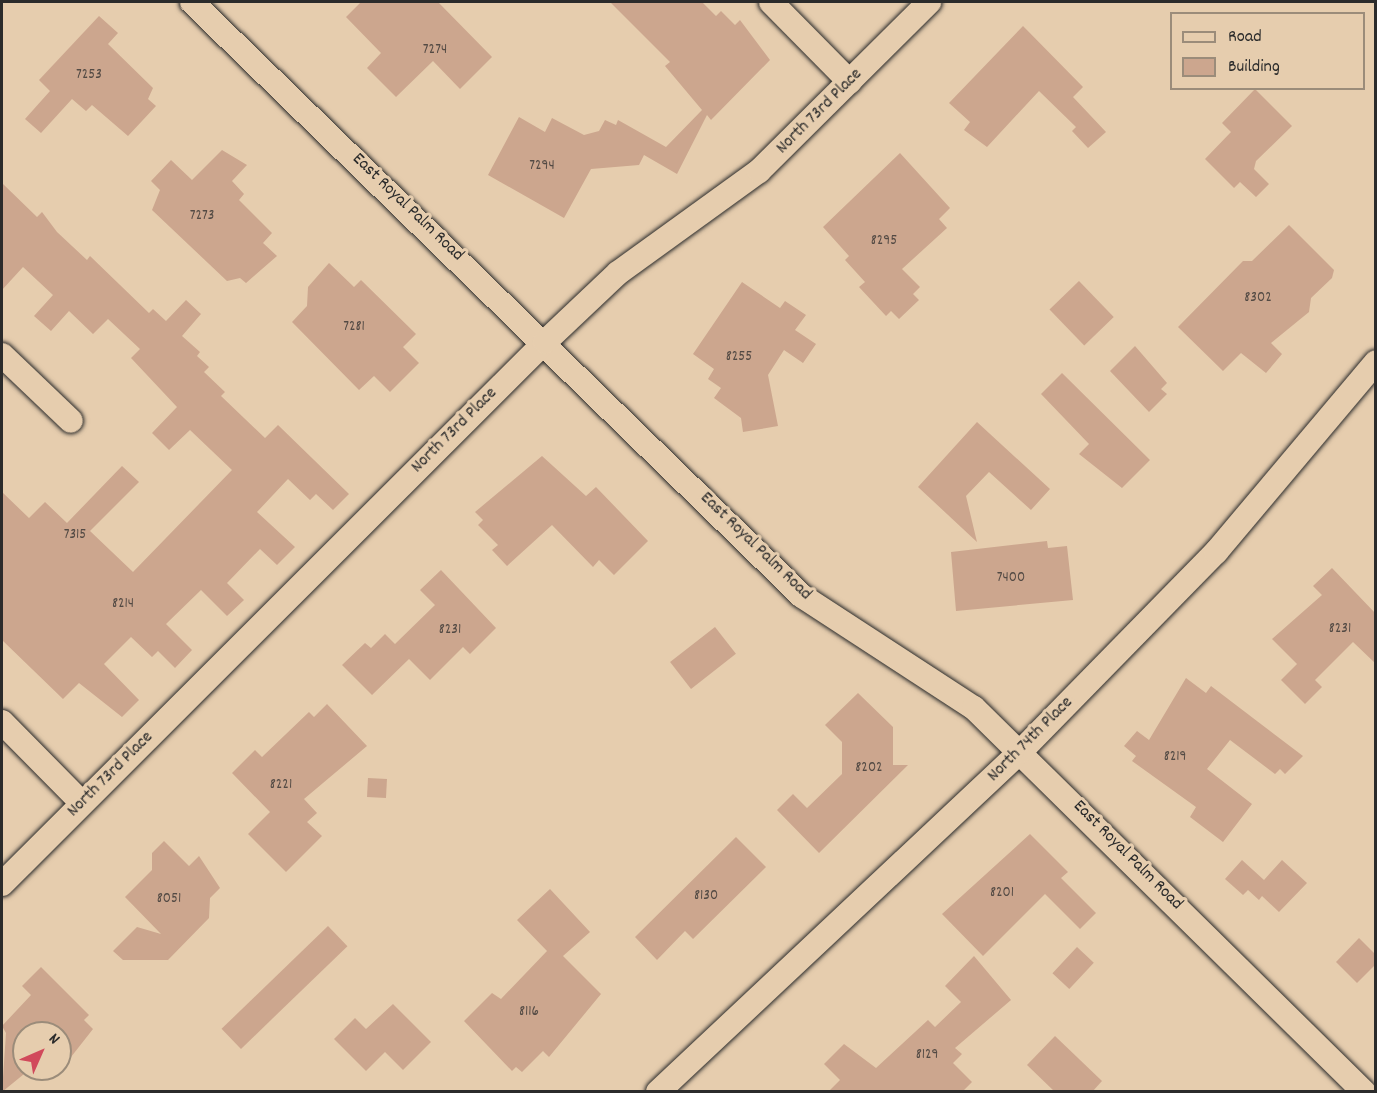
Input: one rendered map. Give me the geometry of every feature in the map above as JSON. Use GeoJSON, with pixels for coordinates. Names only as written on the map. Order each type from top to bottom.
{"type":"FeatureCollection","features":[{"type":"Feature","properties":{"kind":"street","name":"East Royal Palm Road"},"geometry":{"type":"LineString","coordinates":[[192,2],[545,342],[802,596],[974,708],[1365,1092]]}},
{"type":"Feature","properties":{"kind":"street"},"geometry":{"type":"LineString","coordinates":[[771,2],[850,82]]}},
{"type":"Feature","properties":{"kind":"street","name":"North 73rd Place"},"geometry":{"type":"LineString","coordinates":[[2,884],[545,342],[618,273],[759,171],[929,2]]}},
{"type":"Feature","properties":{"kind":"street"},"geometry":{"type":"LineString","coordinates":[[2,355],[71,421]]}},
{"type":"Feature","properties":{"kind":"street","name":"North 74th Place"},"geometry":{"type":"LineString","coordinates":[[658,1092],[1021,752],[1216,552],[1376,362]]}},
{"type":"Feature","properties":{"kind":"street"},"geometry":{"type":"LineString","coordinates":[[2,722],[82,804]]}},
{"type":"Feature","properties":{"kind":"building"},"geometry":{"type":"Polygon","coordinates":[[[361,2],[438,2],[492,57],[460,89],[433,61],[396,97],[367,68],[381,53],[346,17],[361,2]]]}},
{"type":"Feature","properties":{"kind":"building"},"geometry":{"type":"Polygon","coordinates":[[[610,2],[702,2],[716,16],[721,11],[735,25],[740,20],[770,60],[711,120],[707,115],[677,174],[644,155],[639,165],[591,169],[564,218],[488,175],[519,117],[545,132],[552,118],[584,135],[599,131],[605,120],[616,125],[618,120],[666,147],[702,110],[665,66],[670,62],[610,2]]]}},
{"type":"Feature","properties":{"kind":"building"},"geometry":{"type":"Polygon","coordinates":[[[99,16],[118,33],[108,44],[153,88],[148,99],[156,106],[128,136],[92,105],[86,111],[72,99],[41,133],[25,119],[50,91],[39,80],[99,16]]]}},
{"type":"Feature","properties":{"kind":"building"},"geometry":{"type":"Polygon","coordinates":[[[1023,26],[1083,87],[1073,97],[1106,132],[1088,148],[1072,131],[1076,127],[1039,91],[987,147],[964,130],[970,122],[949,103],[1023,26]]]}},
{"type":"Feature","properties":{"kind":"building"},"geometry":{"type":"Polygon","coordinates":[[[1256,90],[1292,126],[1256,161],[1254,169],[1269,184],[1256,197],[1240,182],[1234,188],[1205,159],[1231,132],[1222,123],[1256,90]]]}},
{"type":"Feature","properties":{"kind":"building"},"geometry":{"type":"Polygon","coordinates":[[[222,150],[247,165],[232,181],[244,194],[239,200],[272,233],[263,243],[277,256],[246,283],[240,278],[227,281],[152,210],[160,190],[151,181],[171,160],[192,180],[222,150]]]}},
{"type":"Feature","properties":{"kind":"building"},"geometry":{"type":"Polygon","coordinates":[[[900,153],[950,208],[939,219],[947,228],[902,269],[920,287],[913,294],[919,300],[899,319],[891,311],[886,316],[859,287],[865,282],[845,260],[849,256],[823,227],[900,153]]]}},
{"type":"Feature","properties":{"kind":"building"},"geometry":{"type":"Polygon","coordinates":[[[2,183],[37,217],[42,212],[57,232],[87,260],[90,256],[149,313],[153,309],[166,321],[186,300],[201,314],[182,336],[200,352],[197,356],[209,367],[204,372],[225,392],[221,396],[265,438],[278,425],[349,494],[333,510],[316,494],[310,500],[288,479],[257,512],[295,547],[277,565],[260,549],[227,583],[244,600],[227,616],[201,590],[166,624],[192,650],[175,668],[158,651],[152,657],[131,637],[104,664],[139,700],[122,717],[79,683],[63,699],[2,640],[2,492],[29,518],[45,502],[67,523],[122,466],[139,482],[90,531],[133,572],[232,470],[190,430],[169,450],[152,433],[177,407],[131,358],[140,349],[108,319],[93,334],[69,311],[51,331],[34,316],[53,295],[23,267],[2,290],[2,183]]]}},
{"type":"Feature","properties":{"kind":"building"},"geometry":{"type":"Polygon","coordinates":[[[1289,225],[1334,270],[1332,278],[1311,298],[1309,312],[1271,343],[1282,354],[1266,373],[1241,353],[1223,371],[1178,327],[1243,261],[1252,261],[1289,225]]]}},
{"type":"Feature","properties":{"kind":"building"},"geometry":{"type":"Polygon","coordinates":[[[329,263],[354,287],[361,280],[416,334],[403,347],[419,363],[390,392],[374,376],[359,390],[292,322],[307,306],[308,287],[329,263]]]}},
{"type":"Feature","properties":{"kind":"building"},"geometry":{"type":"Polygon","coordinates":[[[1079,281],[1114,317],[1084,345],[1050,309],[1079,281]]]}},
{"type":"Feature","properties":{"kind":"building"},"geometry":{"type":"Polygon","coordinates":[[[742,282],[780,308],[785,301],[806,315],[795,330],[816,344],[803,363],[784,350],[768,375],[778,426],[743,432],[741,418],[714,398],[721,388],[708,379],[714,369],[693,354],[742,282]]]}},
{"type":"Feature","properties":{"kind":"building"},"geometry":{"type":"Polygon","coordinates":[[[1135,346],[1167,383],[1161,389],[1167,394],[1149,412],[1110,371],[1135,346]]]}},
{"type":"Feature","properties":{"kind":"building"},"geometry":{"type":"Polygon","coordinates":[[[1062,373],[1150,460],[1122,488],[1079,454],[1089,444],[1041,394],[1062,373]]]}},
{"type":"Feature","properties":{"kind":"building"},"geometry":{"type":"Polygon","coordinates":[[[977,422],[1050,489],[1031,510],[989,472],[966,496],[977,542],[918,487],[977,422]]]}},
{"type":"Feature","properties":{"kind":"building"},"geometry":{"type":"Polygon","coordinates":[[[542,456],[586,496],[596,487],[648,541],[614,575],[599,560],[593,567],[552,525],[507,566],[492,550],[498,545],[478,525],[483,520],[475,512],[542,456]]]}},
{"type":"Feature","properties":{"kind":"building"},"geometry":{"type":"Polygon","coordinates":[[[1047,541],[1048,548],[1067,546],[1073,600],[956,611],[951,552],[1047,541]]]}},
{"type":"Feature","properties":{"kind":"building"},"geometry":{"type":"Polygon","coordinates":[[[1332,568],[1376,614],[1376,664],[1353,642],[1315,680],[1322,687],[1305,704],[1281,680],[1297,664],[1272,639],[1322,595],[1313,586],[1332,568]]]}},
{"type":"Feature","properties":{"kind":"building"},"geometry":{"type":"Polygon","coordinates":[[[441,570],[496,628],[470,654],[463,647],[430,680],[409,659],[372,695],[342,665],[365,643],[371,648],[385,634],[395,644],[435,605],[420,590],[441,570]]]}},
{"type":"Feature","properties":{"kind":"building"},"geometry":{"type":"Polygon","coordinates":[[[715,627],[736,654],[691,689],[670,662],[715,627]]]}},
{"type":"Feature","properties":{"kind":"building"},"geometry":{"type":"Polygon","coordinates":[[[1186,678],[1206,693],[1211,686],[1303,756],[1285,774],[1280,769],[1275,774],[1230,740],[1207,769],[1252,804],[1223,842],[1190,817],[1196,807],[1132,761],[1136,756],[1124,746],[1137,731],[1149,740],[1186,678]]]}},
{"type":"Feature","properties":{"kind":"building"},"geometry":{"type":"Polygon","coordinates":[[[858,693],[893,727],[893,765],[908,765],[819,853],[777,810],[793,794],[807,808],[842,774],[842,742],[825,725],[858,693]]]}},
{"type":"Feature","properties":{"kind":"building"},"geometry":{"type":"Polygon","coordinates":[[[327,704],[367,746],[304,799],[317,813],[307,822],[322,836],[286,872],[248,834],[270,812],[232,773],[255,750],[262,757],[309,712],[314,717],[327,704]]]}},
{"type":"Feature","properties":{"kind":"building"},"geometry":{"type":"Polygon","coordinates":[[[368,778],[387,779],[386,798],[367,797],[368,778]]]}},
{"type":"Feature","properties":{"kind":"building"},"geometry":{"type":"Polygon","coordinates":[[[1030,834],[1068,872],[1061,878],[1096,913],[1080,929],[1045,894],[983,956],[942,914],[1030,834]]]}},
{"type":"Feature","properties":{"kind":"building"},"geometry":{"type":"Polygon","coordinates":[[[736,837],[766,867],[693,939],[685,931],[657,960],[635,937],[736,837]]]}},
{"type":"Feature","properties":{"kind":"building"},"geometry":{"type":"Polygon","coordinates":[[[164,841],[189,866],[199,856],[220,888],[210,898],[209,918],[168,960],[123,960],[113,951],[137,927],[161,934],[125,897],[152,870],[152,853],[164,841]]]}},
{"type":"Feature","properties":{"kind":"building"},"geometry":{"type":"Polygon","coordinates":[[[1242,860],[1264,880],[1282,860],[1307,883],[1279,912],[1262,896],[1259,900],[1248,890],[1243,895],[1225,879],[1242,860]]]}},
{"type":"Feature","properties":{"kind":"building"},"geometry":{"type":"Polygon","coordinates":[[[550,889],[590,932],[563,956],[601,994],[549,1057],[543,1051],[522,1072],[516,1067],[512,1071],[464,1021],[492,993],[501,999],[547,951],[517,920],[550,889]]]}},
{"type":"Feature","properties":{"kind":"building"},"geometry":{"type":"Polygon","coordinates":[[[328,926],[347,946],[241,1049],[222,1029],[328,926]]]}},
{"type":"Feature","properties":{"kind":"building"},"geometry":{"type":"Polygon","coordinates":[[[1359,938],[1376,955],[1376,964],[1357,983],[1336,962],[1359,938]]]}},
{"type":"Feature","properties":{"kind":"building"},"geometry":{"type":"Polygon","coordinates":[[[1077,947],[1094,963],[1069,989],[1052,973],[1077,947]]]}},
{"type":"Feature","properties":{"kind":"building"},"geometry":{"type":"Polygon","coordinates":[[[974,956],[1011,1000],[955,1048],[962,1054],[953,1063],[972,1082],[962,1092],[828,1092],[840,1080],[824,1064],[844,1044],[876,1068],[928,1020],[935,1027],[961,1002],[945,986],[974,956]]]}},
{"type":"Feature","properties":{"kind":"building"},"geometry":{"type":"Polygon","coordinates":[[[41,967],[89,1015],[84,1020],[93,1029],[72,1056],[72,1021],[12,1021],[12,1081],[15,1081],[2,1092],[6,1033],[2,1026],[31,995],[22,986],[41,967]]]}},
{"type":"Feature","properties":{"kind":"building"},"geometry":{"type":"Polygon","coordinates":[[[393,1004],[431,1042],[403,1070],[385,1052],[366,1071],[334,1039],[355,1018],[366,1029],[393,1004]]]}},
{"type":"Feature","properties":{"kind":"building"},"geometry":{"type":"Polygon","coordinates":[[[1055,1036],[1102,1081],[1092,1092],[1055,1092],[1027,1065],[1055,1036]]]}}]}
